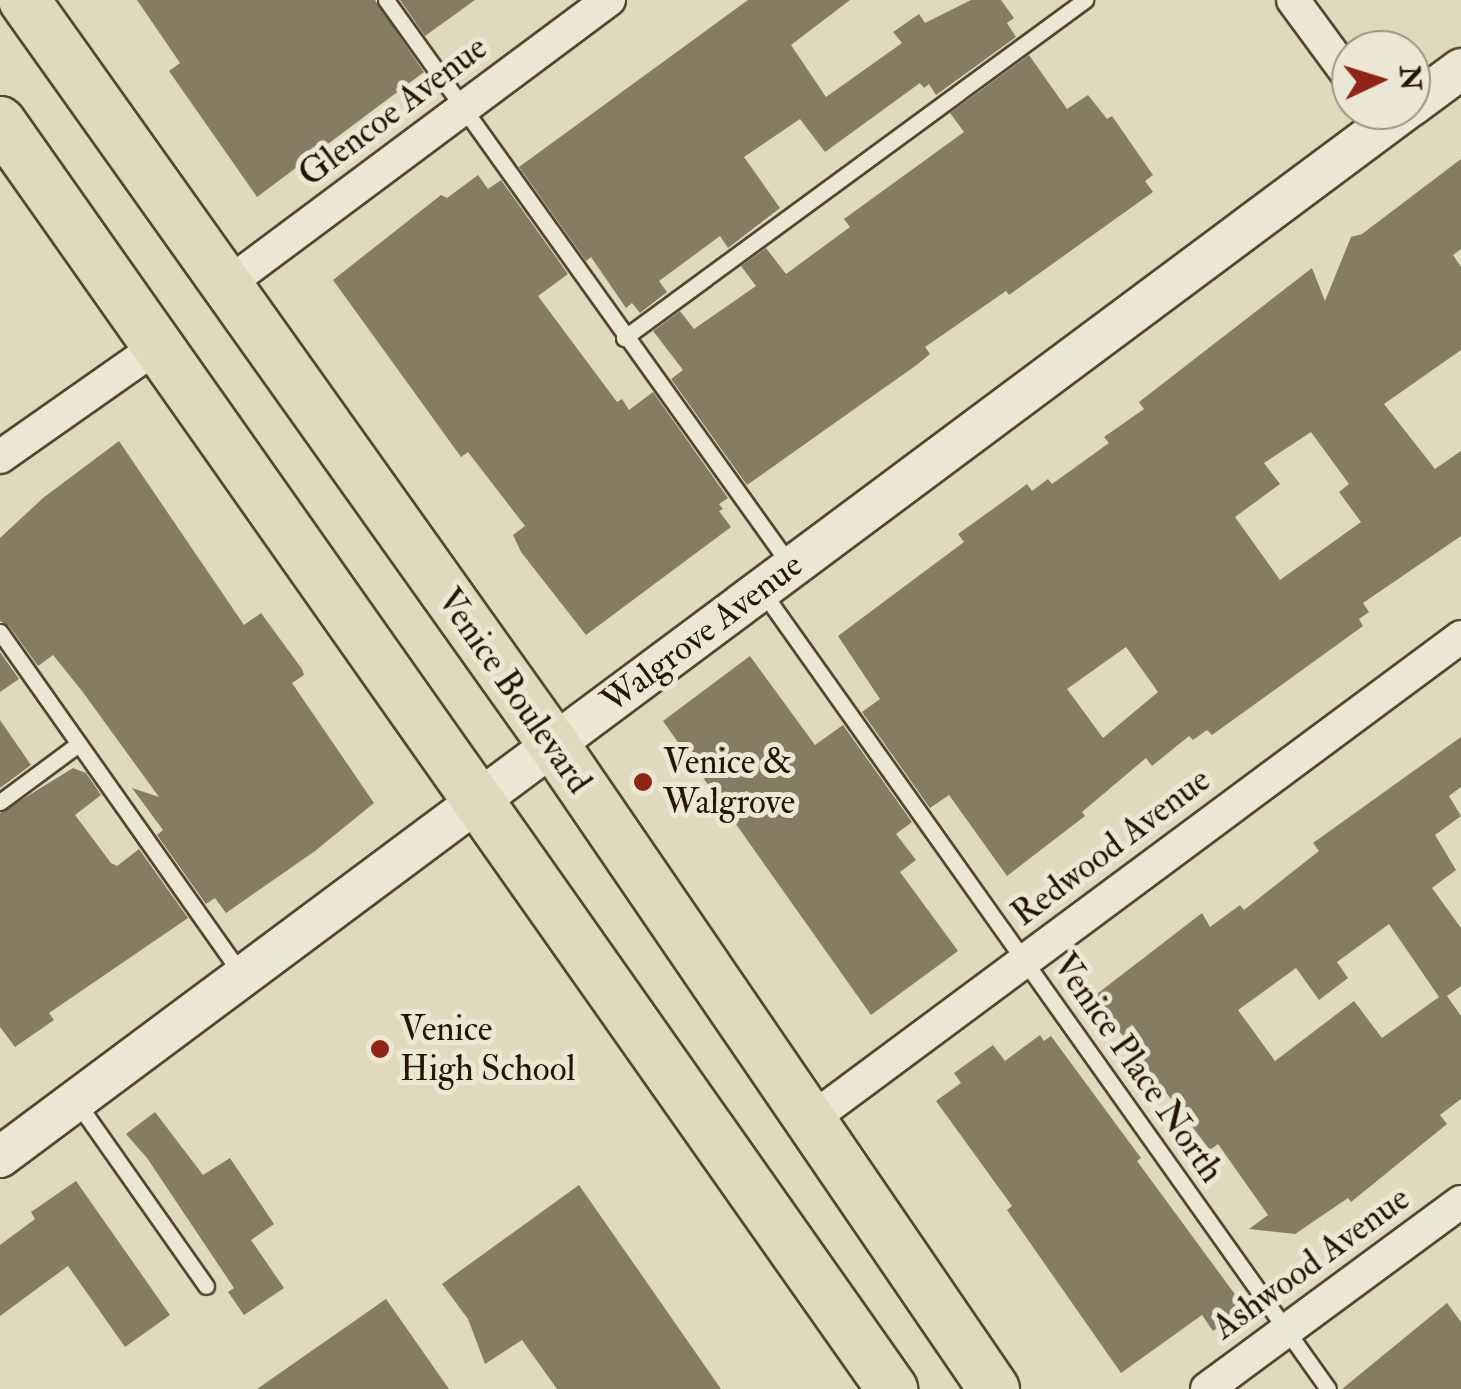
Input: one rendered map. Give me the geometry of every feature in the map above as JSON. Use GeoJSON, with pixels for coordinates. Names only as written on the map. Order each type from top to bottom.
{"type":"FeatureCollection","features":[{"type":"Feature","properties":{"kind":"main road","name":"Venice Boulevard"},"geometry":{"type":"LineString","coordinates":[[24,0],[554,744],[994,1389]]}},
{"type":"Feature","properties":{"kind":"main road"},"geometry":{"type":"LineString","coordinates":[[0,122],[892,1389]]}},
{"type":"Feature","properties":{"kind":"street","name":"Glencoe Avenue"},"geometry":{"type":"LineString","coordinates":[[225,286],[609,0]]}},
{"type":"Feature","properties":{"kind":"street"},"geometry":{"type":"LineString","coordinates":[[1293,0],[1331,52]]}},
{"type":"Feature","properties":{"kind":"street","name":"Walgrove Avenue"},"geometry":{"type":"LineString","coordinates":[[1431,89],[1461,69]]}},
{"type":"Feature","properties":{"kind":"street","name":"Walgrove Avenue"},"geometry":{"type":"LineString","coordinates":[[0,1157],[245,978],[1371,130]]}},
{"type":"Feature","properties":{"kind":"street"},"geometry":{"type":"LineString","coordinates":[[0,458],[158,346]]}},
{"type":"Feature","properties":{"kind":"street","name":"Redwood Avenue"},"geometry":{"type":"LineString","coordinates":[[809,1121],[1461,636]]}},
{"type":"Feature","properties":{"kind":"street","name":"Ashwood Avenue"},"geometry":{"type":"LineString","coordinates":[[1208,1389],[1461,1202]]}},
{"type":"Feature","properties":{"kind":"lane","name":"Venice Place North"},"geometry":{"type":"LineString","coordinates":[[386,0],[624,338],[1025,961],[1328,1389]]}},
{"type":"Feature","properties":{"kind":"lane"},"geometry":{"type":"LineString","coordinates":[[624,338],[1085,0]]}},
{"type":"Feature","properties":{"kind":"lane"},"geometry":{"type":"LineString","coordinates":[[0,632],[245,978]]}},
{"type":"Feature","properties":{"kind":"lane"},"geometry":{"type":"LineString","coordinates":[[0,802],[77,744]]}},
{"type":"Feature","properties":{"kind":"lane"},"geometry":{"type":"LineString","coordinates":[[76,1101],[206,1286]]}},
{"type":"Feature","properties":{"kind":"building"},"geometry":{"type":"Polygon","coordinates":[[[137,0],[375,0],[424,72],[257,197],[169,71],[180,63],[137,0]]]}},
{"type":"Feature","properties":{"kind":"building"},"geometry":{"type":"Polygon","coordinates":[[[400,0],[475,0],[425,36],[400,0]]]}},
{"type":"Feature","properties":{"kind":"building"},"geometry":{"type":"Polygon","coordinates":[[[748,0],[850,0],[791,45],[826,97],[902,43],[893,32],[919,14],[925,23],[971,0],[1001,0],[1014,18],[1007,23],[1016,37],[936,95],[929,84],[924,88],[920,83],[825,152],[800,119],[744,157],[780,208],[728,248],[720,236],[659,281],[667,292],[640,313],[632,303],[626,308],[591,257],[586,261],[519,167],[748,0]]]}},
{"type":"Feature","properties":{"kind":"building"},"geometry":{"type":"Polygon","coordinates":[[[1029,55],[1067,109],[1088,95],[1107,119],[1112,116],[1153,175],[1145,181],[1153,192],[1009,295],[1006,291],[925,347],[930,354],[918,364],[747,485],[671,379],[683,370],[653,331],[680,311],[694,329],[756,286],[741,266],[766,248],[786,274],[850,227],[844,219],[964,132],[950,113],[1029,55]]]}},
{"type":"Feature","properties":{"kind":"building"},"geometry":{"type":"Polygon","coordinates":[[[1461,159],[1461,249],[1453,255],[1461,267],[1461,350],[1384,404],[1435,469],[1461,451],[1461,536],[1363,603],[1369,612],[1359,619],[1363,626],[1212,735],[1207,730],[1193,740],[1189,736],[1152,766],[1146,758],[1082,812],[1085,816],[1007,876],[949,795],[930,808],[862,712],[880,699],[838,636],[964,542],[958,534],[1027,484],[1032,491],[1048,479],[1052,484],[1109,443],[1104,437],[1144,409],[1139,402],[1312,268],[1325,301],[1351,237],[1362,234],[1461,159]],[[1311,432],[1264,463],[1280,484],[1235,517],[1280,580],[1361,522],[1339,492],[1349,484],[1311,432]],[[1126,647],[1067,689],[1103,738],[1158,692],[1126,647]]]}},
{"type":"Feature","properties":{"kind":"building"},"geometry":{"type":"Polygon","coordinates":[[[478,175],[488,189],[501,180],[568,274],[538,296],[617,402],[622,399],[629,410],[653,392],[728,498],[719,504],[723,509],[719,511],[731,527],[586,635],[521,552],[513,535],[525,526],[468,452],[461,457],[333,280],[441,195],[447,198],[478,175]]]}},
{"type":"Feature","properties":{"kind":"building"},"geometry":{"type":"Polygon","coordinates":[[[119,441],[244,625],[261,613],[302,669],[304,675],[292,683],[374,803],[315,851],[226,913],[215,898],[206,904],[157,835],[163,830],[132,788],[159,797],[82,691],[53,655],[38,666],[9,626],[0,621],[0,538],[43,498],[119,441]]]}},
{"type":"Feature","properties":{"kind":"building"},"geometry":{"type":"Polygon","coordinates":[[[0,652],[19,679],[0,692],[0,652]]]}},
{"type":"Feature","properties":{"kind":"building"},"geometry":{"type":"Polygon","coordinates":[[[750,656],[815,745],[843,725],[912,822],[896,834],[916,860],[900,872],[958,951],[871,1015],[663,721],[750,656]]]}},
{"type":"Feature","properties":{"kind":"building"},"geometry":{"type":"Polygon","coordinates":[[[0,720],[31,765],[0,788],[0,720]]]}},
{"type":"Feature","properties":{"kind":"building"},"geometry":{"type":"Polygon","coordinates":[[[1461,737],[1461,787],[1449,796],[1461,816],[1435,835],[1456,870],[1432,888],[1461,928],[1461,986],[1447,996],[1461,1016],[1461,1099],[1440,1115],[1447,1124],[1351,1202],[1348,1198],[1295,1234],[1249,1229],[1268,1215],[1218,1144],[1210,1150],[1093,997],[1202,913],[1210,927],[1240,905],[1244,910],[1319,851],[1313,843],[1461,737]],[[1389,924],[1337,962],[1348,978],[1319,1000],[1296,968],[1238,1010],[1275,1061],[1354,1001],[1382,1038],[1439,997],[1389,924]]]}},
{"type":"Feature","properties":{"kind":"building"},"geometry":{"type":"Polygon","coordinates":[[[73,768],[86,773],[101,795],[75,815],[111,863],[117,866],[139,849],[188,918],[49,1013],[54,1020],[15,1047],[0,1027],[0,813],[73,768]]]}},
{"type":"Feature","properties":{"kind":"building"},"geometry":{"type":"Polygon","coordinates":[[[1040,1035],[1044,1041],[1051,1036],[1245,1308],[1213,1331],[1202,1315],[1121,1373],[1007,1210],[1012,1206],[936,1101],[961,1083],[954,1073],[993,1045],[1005,1061],[1040,1035]]]}},
{"type":"Feature","properties":{"kind":"building"},"geometry":{"type":"Polygon","coordinates":[[[155,1112],[203,1175],[230,1158],[274,1224],[251,1240],[284,1288],[244,1315],[228,1292],[234,1288],[147,1158],[126,1134],[155,1112]]]}},
{"type":"Feature","properties":{"kind":"building"},"geometry":{"type":"Polygon","coordinates":[[[76,1181],[170,1315],[125,1347],[68,1266],[0,1316],[0,1245],[35,1219],[31,1212],[76,1181]]]}},
{"type":"Feature","properties":{"kind":"building"},"geometry":{"type":"Polygon","coordinates":[[[579,1185],[721,1389],[557,1389],[522,1340],[485,1364],[468,1319],[442,1284],[579,1185]]]}},
{"type":"Feature","properties":{"kind":"building"},"geometry":{"type":"Polygon","coordinates":[[[386,1299],[449,1389],[257,1389],[386,1299]]]}},
{"type":"Feature","properties":{"kind":"building"},"geometry":{"type":"Polygon","coordinates":[[[1447,1303],[1461,1322],[1461,1389],[1342,1389],[1447,1303]]]}},
{"type":"Feature","properties":{"kind":"place","name":"Venice & Walgrove"},"geometry":{"type":"Point","coordinates":[643,782]}},
{"type":"Feature","properties":{"kind":"place","name":"Venice High School"},"geometry":{"type":"Point","coordinates":[380,1049]}}]}
